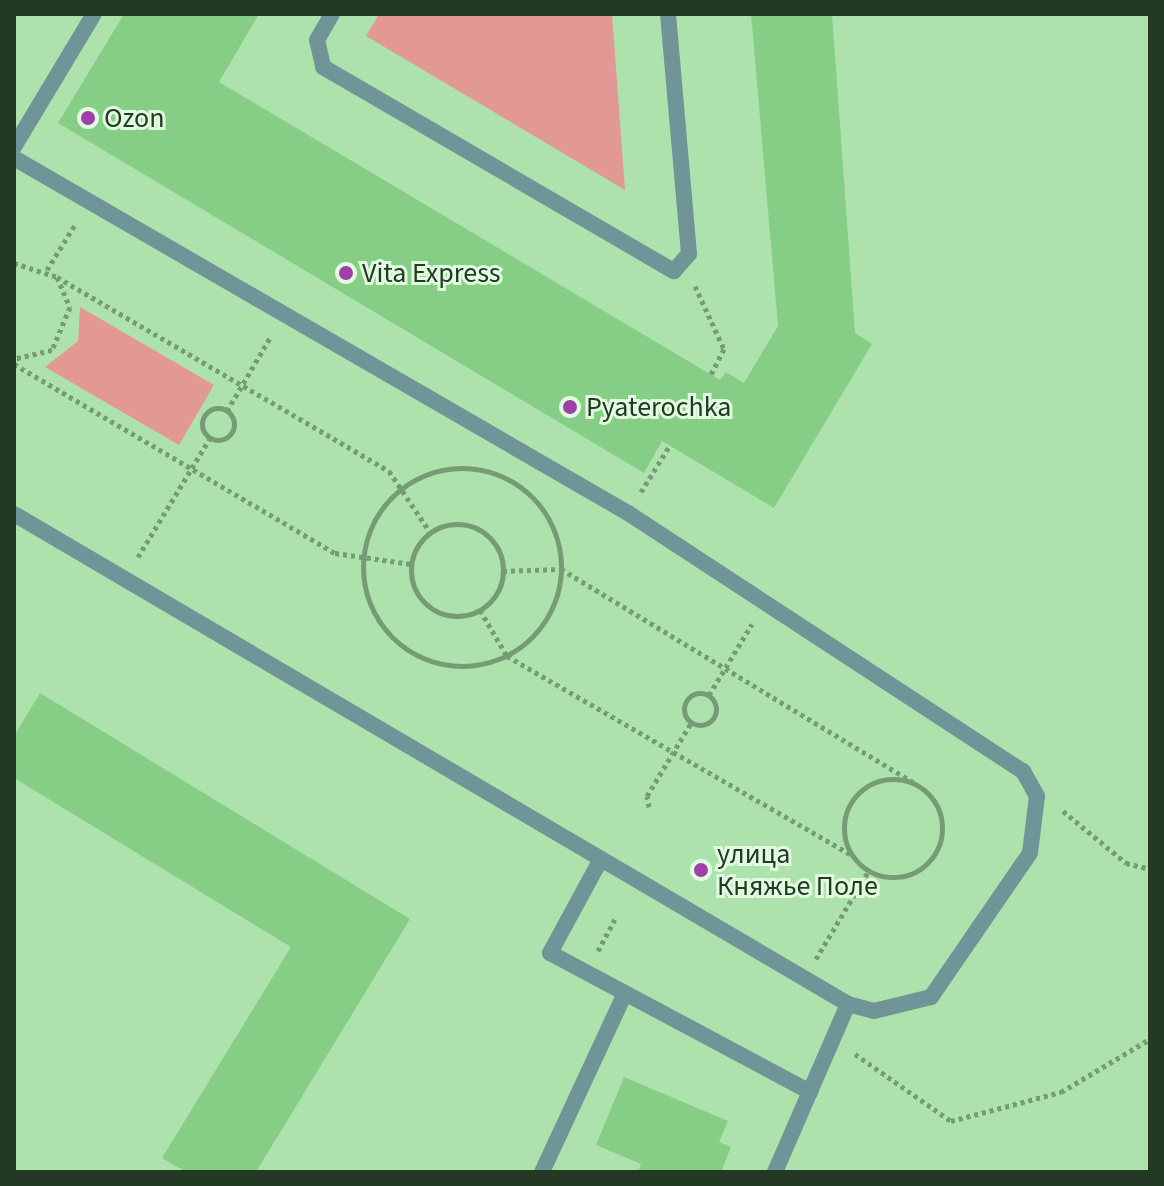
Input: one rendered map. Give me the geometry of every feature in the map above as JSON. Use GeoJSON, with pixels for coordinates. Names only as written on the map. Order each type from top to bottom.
{"type":"FeatureCollection","features":[{"type":"Feature","properties":{"kind":"street"},"geometry":{"type":"LineString","coordinates":[[14,147],[94,14]]}},
{"type":"Feature","properties":{"kind":"street"},"geometry":{"type":"LineString","coordinates":[[332,14],[317,40],[323,67],[661,269],[685,265],[668,14]]}},
{"type":"Feature","properties":{"kind":"street"},"geometry":{"type":"LineString","coordinates":[[14,158],[628,513],[1023,771],[1037,796],[1030,853],[931,997],[874,1011],[848,1004],[14,514]]}},
{"type":"Feature","properties":{"kind":"street"},"geometry":{"type":"LineString","coordinates":[[601,859],[550,953],[810,1092]]}},
{"type":"Feature","properties":{"kind":"street"},"geometry":{"type":"LineString","coordinates":[[542,1172],[625,993]]}},
{"type":"Feature","properties":{"kind":"street"},"geometry":{"type":"LineString","coordinates":[[775,1172],[848,1004]]}},
{"type":"Feature","properties":{"kind":"path"},"geometry":{"type":"LineString","coordinates":[[47,270],[89,201]]}},
{"type":"Feature","properties":{"kind":"path"},"geometry":{"type":"LineString","coordinates":[[14,263],[47,270],[389,471],[430,532]]}},
{"type":"Feature","properties":{"kind":"path"},"geometry":{"type":"LineString","coordinates":[[685,265],[724,349],[711,375]]}},
{"type":"Feature","properties":{"kind":"path"},"geometry":{"type":"LineString","coordinates":[[14,362],[37,358],[63,338],[70,307],[57,277]]}},
{"type":"Feature","properties":{"kind":"path"},"geometry":{"type":"LineString","coordinates":[[210,438],[232,433],[227,411],[285,314]]}},
{"type":"Feature","properties":{"kind":"path"},"geometry":{"type":"LineString","coordinates":[[14,362],[335,553],[411,564]]}},
{"type":"Feature","properties":{"kind":"path"},"geometry":{"type":"LineString","coordinates":[[125,580],[210,438],[205,416],[227,411]]}},
{"type":"Feature","properties":{"kind":"path"},"geometry":{"type":"LineString","coordinates":[[628,513],[670,445]]}},
{"type":"Feature","properties":{"kind":"path"},"geometry":{"type":"LineString","coordinates":[[429,472],[495,472],[525,489],[547,514],[561,569],[552,611],[507,656],[476,666],[413,655],[370,608],[363,556],[377,514],[400,488],[429,472]]}},
{"type":"Feature","properties":{"kind":"path"},"geometry":{"type":"LineString","coordinates":[[475,527],[498,548],[503,571],[497,593],[480,610],[460,617],[431,609],[413,586],[411,564],[430,532],[475,527]]}},
{"type":"Feature","properties":{"kind":"path"},"geometry":{"type":"LineString","coordinates":[[480,610],[507,656],[853,856],[869,870],[910,875],[935,855],[938,808],[916,784],[561,569],[503,571]]}},
{"type":"Feature","properties":{"kind":"path"},"geometry":{"type":"LineString","coordinates":[[691,723],[714,718],[709,695],[765,602]]}},
{"type":"Feature","properties":{"kind":"path"},"geometry":{"type":"LineString","coordinates":[[649,807],[647,796],[691,723],[686,701],[709,695]]}},
{"type":"Feature","properties":{"kind":"path"},"geometry":{"type":"LineString","coordinates":[[853,856],[844,826],[856,796],[884,779],[916,784]]}},
{"type":"Feature","properties":{"kind":"path"},"geometry":{"type":"LineString","coordinates":[[1062,800],[1064,813],[1126,863],[1150,869]]}},
{"type":"Feature","properties":{"kind":"path"},"geometry":{"type":"LineString","coordinates":[[804,978],[869,870]]}},
{"type":"Feature","properties":{"kind":"path"},"geometry":{"type":"LineString","coordinates":[[587,972],[616,917]]}},
{"type":"Feature","properties":{"kind":"path"},"geometry":{"type":"LineString","coordinates":[[832,1040],[951,1121],[1061,1092],[1150,1039]]}},
{"type":"Feature","properties":{"kind":"shaded area"},"geometry":{"type":"Polygon","coordinates":[[[379,14],[612,14],[625,190],[366,36],[379,14]]]}},
{"type":"Feature","properties":{"kind":"shaded area"},"geometry":{"type":"Polygon","coordinates":[[[80,307],[214,385],[179,445],[45,367],[78,341],[80,307]]]}},
{"type":"Feature","properties":{"kind":"building"},"geometry":{"type":"Polygon","coordinates":[[[124,14],[259,14],[219,82],[720,380],[726,372],[744,383],[778,326],[751,14],[832,14],[855,333],[872,344],[774,508],[662,441],[644,473],[58,123],[124,14]]]}},
{"type":"Feature","properties":{"kind":"building"},"geometry":{"type":"Polygon","coordinates":[[[40,693],[410,919],[256,1172],[186,1172],[162,1158],[291,947],[14,778],[14,736],[40,693]]]}},
{"type":"Feature","properties":{"kind":"building"},"geometry":{"type":"Polygon","coordinates":[[[624,1077],[728,1121],[719,1142],[731,1147],[721,1172],[638,1172],[641,1164],[596,1145],[624,1077]]]}},
{"type":"Feature","properties":{"kind":"place","name":"Ozon"},"geometry":{"type":"Point","coordinates":[88,118]}},
{"type":"Feature","properties":{"kind":"place","name":"Vita Express"},"geometry":{"type":"Point","coordinates":[346,273]}},
{"type":"Feature","properties":{"kind":"place","name":"Pyaterochka"},"geometry":{"type":"Point","coordinates":[570,407]}},
{"type":"Feature","properties":{"kind":"place","name":"улица Княжье Поле"},"geometry":{"type":"Point","coordinates":[701,870]}}]}
